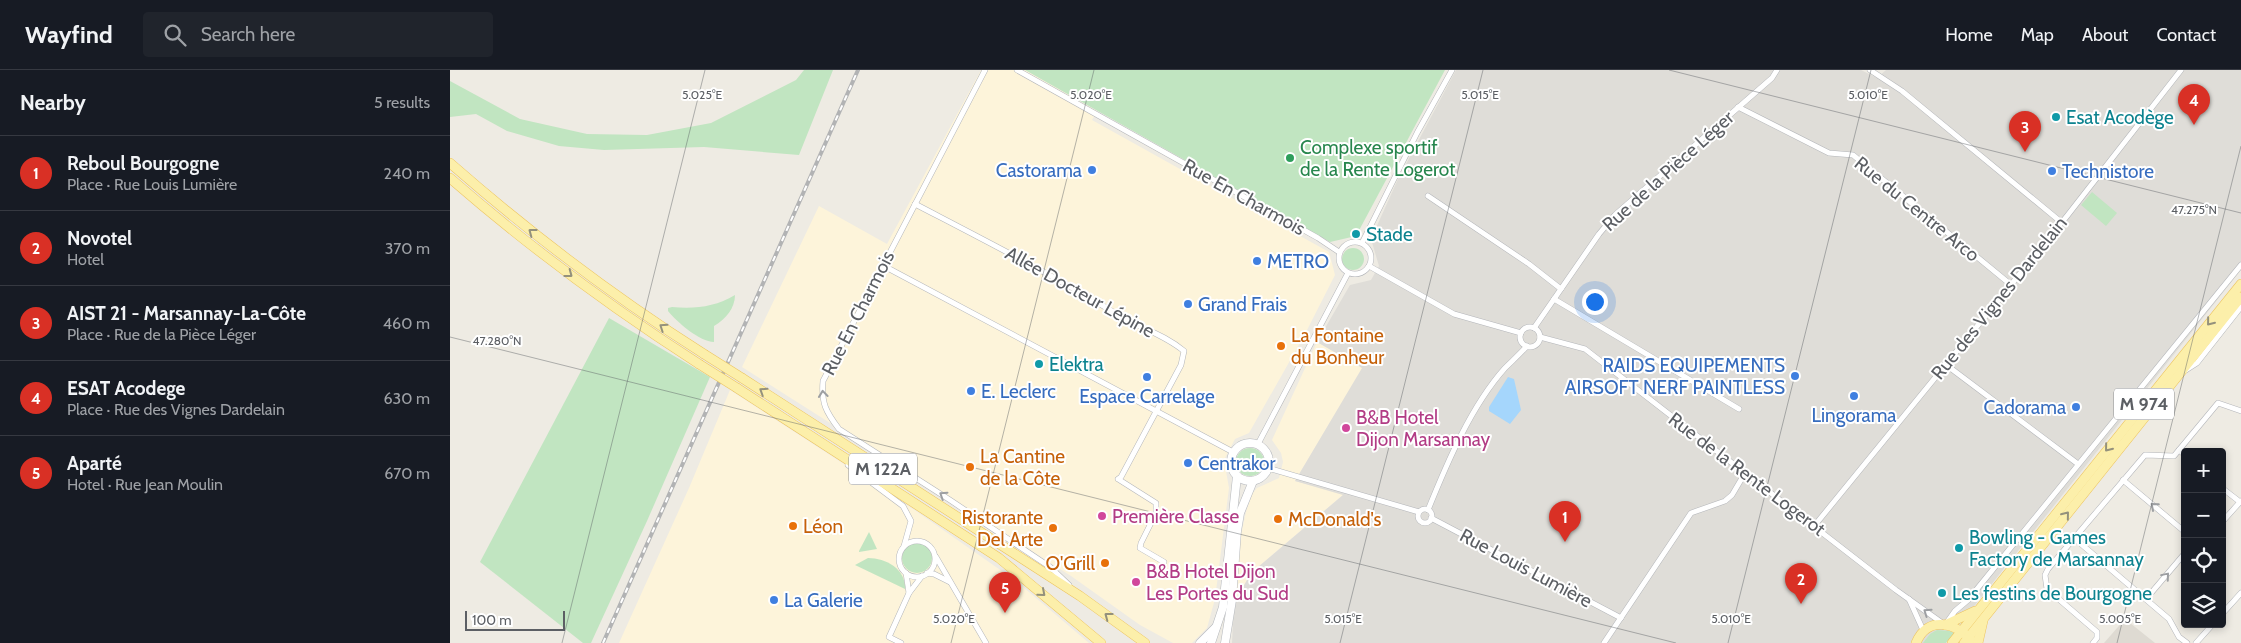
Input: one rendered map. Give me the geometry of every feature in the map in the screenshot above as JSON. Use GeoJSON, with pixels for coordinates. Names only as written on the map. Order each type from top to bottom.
{"type":"FeatureCollection","features":[{"type":"Feature","properties":{"kind":"main road","name":"M 122A"},"geometry":{"type":"LineString","coordinates":[[450,163],[508,213],[613,293],[704,354],[1080,596],[1145,643]]}},
{"type":"Feature","properties":{"kind":"main road","name":"M 122A"},"geometry":{"type":"LineString","coordinates":[[450,178],[499,220],[603,300],[999,558],[1100,643]]}},
{"type":"Feature","properties":{"kind":"main road","name":"M 974"},"geometry":{"type":"LineString","coordinates":[[1967,639],[1979,609],[2241,284]]}},
{"type":"Feature","properties":{"kind":"main road","name":"M 974"},"geometry":{"type":"LineString","coordinates":[[1952,643],[1967,639],[2241,297]]}},
{"type":"Feature","properties":{"kind":"main road"},"geometry":{"type":"LineString","coordinates":[[1916,643],[1922,630],[1933,624],[1944,625],[1979,609]]}},
{"type":"Feature","properties":{"kind":"main road"},"geometry":{"type":"LineString","coordinates":[[1978,643],[1984,618]]}},
{"type":"Feature","properties":{"kind":"main road"},"geometry":{"type":"LineString","coordinates":[[1944,625],[1967,639]]}},
{"type":"Feature","properties":{"kind":"street","name":"Rue En Charmois"},"geometry":{"type":"LineString","coordinates":[[985,70],[826,375],[822,392],[826,411],[839,429],[920,479],[1050,567],[1080,596]]}},
{"type":"Feature","properties":{"kind":"street","name":"Rue En Charmois"},"geometry":{"type":"LineString","coordinates":[[1017,70],[1339,252]]}},
{"type":"Feature","properties":{"kind":"street"},"geometry":{"type":"LineString","coordinates":[[1362,243],[1417,133],[1452,70]]}},
{"type":"Feature","properties":{"kind":"street","name":"Rue de la Pièce Léger"},"geometry":{"type":"LineString","coordinates":[[1534,328],[1599,234],[1615,215],[1772,78],[1777,70]]}},
{"type":"Feature","properties":{"kind":"street"},"geometry":{"type":"LineString","coordinates":[[1870,70],[1902,91],[2061,222]]}},
{"type":"Feature","properties":{"kind":"street","name":"Rue des Vignes Dardelain"},"geometry":{"type":"LineString","coordinates":[[1815,525],[2061,222],[2181,70]]}},
{"type":"Feature","properties":{"kind":"street","name":"Rue du Centre Arco"},"geometry":{"type":"LineString","coordinates":[[1738,108],[1829,153],[1853,155],[2010,284]]}},
{"type":"Feature","properties":{"kind":"street"},"geometry":{"type":"LineString","coordinates":[[1428,196],[1529,264],[1561,290]]}},
{"type":"Feature","properties":{"kind":"street","name":"Allée Docteur Lépine"},"geometry":{"type":"LineString","coordinates":[[915,204],[1018,257],[1122,317],[1165,338],[1184,351],[1181,364],[1157,413]]}},
{"type":"Feature","properties":{"kind":"street"},"geometry":{"type":"LineString","coordinates":[[1348,243],[1362,243],[1370,251],[1369,266],[1362,273],[1348,273],[1339,263],[1339,252],[1348,243]]}},
{"type":"Feature","properties":{"kind":"street"},"geometry":{"type":"LineString","coordinates":[[1944,625],[1955,611],[1968,600],[2078,464],[2100,440],[2241,264]]}},
{"type":"Feature","properties":{"kind":"street"},"geometry":{"type":"LineString","coordinates":[[882,266],[1233,452]]}},
{"type":"Feature","properties":{"kind":"street"},"geometry":{"type":"LineString","coordinates":[[1369,266],[1454,314],[1521,333]]}},
{"type":"Feature","properties":{"kind":"street"},"geometry":{"type":"LineString","coordinates":[[1258,444],[1348,273]]}},
{"type":"Feature","properties":{"kind":"street"},"geometry":{"type":"LineString","coordinates":[[1554,299],[1739,409]]}},
{"type":"Feature","properties":{"kind":"street"},"geometry":{"type":"LineString","coordinates":[[2176,378],[2197,362],[2241,307]]}},
{"type":"Feature","properties":{"kind":"street"},"geometry":{"type":"LineString","coordinates":[[1419,512],[1418,517],[1423,522],[1431,518],[1428,510],[1452,454],[1479,406],[1505,369],[1527,346],[1536,345],[1540,337],[1534,328],[1525,329],[1521,333],[1521,340],[1527,346]]}},
{"type":"Feature","properties":{"kind":"street","name":"Rue de la Rente Logerot"},"geometry":{"type":"LineString","coordinates":[[1540,337],[1585,349],[1944,625]]}},
{"type":"Feature","properties":{"kind":"street"},"geometry":{"type":"LineString","coordinates":[[1945,364],[2078,464]]}},
{"type":"Feature","properties":{"kind":"street"},"geometry":{"type":"LineString","coordinates":[[2093,643],[2097,638],[2096,632],[2047,589],[2045,575],[2048,569],[2145,455],[2174,456],[2218,403],[2241,411]]}},
{"type":"Feature","properties":{"kind":"street"},"geometry":{"type":"LineString","coordinates":[[1157,413],[1118,480],[1156,503],[1156,512],[1140,543],[1140,548],[1164,562]]}},
{"type":"Feature","properties":{"kind":"street"},"geometry":{"type":"LineString","coordinates":[[821,442],[903,506],[910,521],[899,560],[900,566],[906,573],[911,576],[934,574],[950,582]]}},
{"type":"Feature","properties":{"kind":"street"},"geometry":{"type":"LineString","coordinates":[[1248,442],[1258,444],[1265,450],[1269,459],[1268,468],[1262,477],[1253,481],[1244,480],[1236,476],[1230,461],[1233,452],[1239,446],[1248,442]]}},
{"type":"Feature","properties":{"kind":"street"},"geometry":{"type":"LineString","coordinates":[[1268,468],[1419,512],[1424,509],[1428,510]]}},
{"type":"Feature","properties":{"kind":"street"},"geometry":{"type":"LineString","coordinates":[[1604,643],[1691,513],[1725,501],[1732,495],[1746,473]]}},
{"type":"Feature","properties":{"kind":"street"},"geometry":{"type":"LineString","coordinates":[[1211,643],[1220,621],[1223,607],[1236,476]]}},
{"type":"Feature","properties":{"kind":"street"},"geometry":{"type":"LineString","coordinates":[[2123,480],[2181,529]]}},
{"type":"Feature","properties":{"kind":"street"},"geometry":{"type":"LineString","coordinates":[[1225,643],[1232,600],[1240,513],[1253,481]]}},
{"type":"Feature","properties":{"kind":"street"},"geometry":{"type":"LineString","coordinates":[[2226,491],[2240,502],[2226,518]]}},
{"type":"Feature","properties":{"kind":"street","name":"Rue Louis Lumière"},"geometry":{"type":"LineString","coordinates":[[1431,518],[1621,618]]}},
{"type":"Feature","properties":{"kind":"street"},"geometry":{"type":"LineString","coordinates":[[2074,538],[2168,619],[2179,637],[2187,643]]}},
{"type":"Feature","properties":{"kind":"street"},"geometry":{"type":"LineString","coordinates":[[904,546],[912,541],[924,542],[932,549],[986,643]]}},
{"type":"Feature","properties":{"kind":"street"},"geometry":{"type":"LineString","coordinates":[[901,643],[888,636],[909,593],[934,565],[934,555]]}},
{"type":"Feature","properties":{"kind":"street"},"geometry":{"type":"LineString","coordinates":[[2146,599],[2181,558]]}},
{"type":"Feature","properties":{"kind":"street"},"geometry":{"type":"LineString","coordinates":[[906,573],[909,593]]}},
{"type":"Feature","properties":{"kind":"street"},"geometry":{"type":"LineString","coordinates":[[2226,610],[2241,593]]}},
{"type":"Feature","properties":{"kind":"street","name":"Rue de la Rente Logerot"},"geometry":{"type":"LineString","coordinates":[[1908,599],[1922,630]]}},
{"type":"Feature","properties":{"kind":"street"},"geometry":{"type":"LineString","coordinates":[[1200,643],[1220,621]]}},
{"type":"Feature","properties":{"kind":"street"},"geometry":{"type":"LineString","coordinates":[[2196,643],[2209,628]]}},
{"type":"Feature","properties":{"kind":"street"},"geometry":{"type":"LineString","coordinates":[[1135,636],[1152,643]]}},
{"type":"Feature","properties":{"kind":"shaded area"},"geometry":{"type":"Polygon","coordinates":[[[981,70],[1025,70],[1097,111],[1092,120],[1329,252],[1335,275],[1305,334],[1249,433],[1235,439],[1224,460],[1229,488],[1215,599],[1207,628],[1192,643],[1173,643],[1140,625],[1071,576],[742,367],[819,206],[887,244],[981,70]]]}},
{"type":"Feature","properties":{"kind":"shaded area"},"geometry":{"type":"Polygon","coordinates":[[[1456,70],[1861,70],[1877,78],[1886,70],[2241,70],[2241,270],[1945,643],[1232,643],[1234,603],[1251,573],[1343,495],[1295,481],[1362,368],[1317,342],[1350,285],[1371,280],[1379,266],[1371,239],[1398,179],[1456,70]]]}},
{"type":"Feature","properties":{"kind":"shaded area"},"geometry":{"type":"Polygon","coordinates":[[[1317,342],[1363,368],[1295,481],[1344,494],[1251,573],[1234,603],[1240,539],[1246,512],[1252,494],[1257,488],[1279,478],[1283,462],[1281,453],[1272,440],[1317,342]]]}},
{"type":"Feature","properties":{"kind":"shaded area"},"geometry":{"type":"Polygon","coordinates":[[[730,390],[916,511],[1016,581],[1089,643],[619,643],[689,488],[730,390]]]}},
{"type":"Feature","properties":{"kind":"shaded area"},"geometry":{"type":"Polygon","coordinates":[[[2125,619],[2155,643],[2104,643],[2125,619]]]}},
{"type":"Feature","properties":{"kind":"green space"},"geometry":{"type":"Polygon","coordinates":[[[804,70],[833,70],[799,155],[704,147],[604,150],[559,146],[507,131],[476,114],[450,117],[450,81],[520,119],[587,134],[647,135],[711,123],[796,80],[804,70]]]}},
{"type":"Feature","properties":{"kind":"green space","name":"Complexe sportif de la Rente Logerot"},"geometry":{"type":"Polygon","coordinates":[[[1025,70],[1445,70],[1356,236],[1330,242],[1025,70]]]}},
{"type":"Feature","properties":{"kind":"green space"},"geometry":{"type":"Polygon","coordinates":[[[2092,192],[2117,213],[2106,226],[2081,205],[2092,192]]]}},
{"type":"Feature","properties":{"kind":"green space"},"geometry":{"type":"Polygon","coordinates":[[[1353,248],[1361,251],[1364,259],[1361,267],[1353,270],[1345,267],[1342,259],[1345,251],[1353,248]]]}},
{"type":"Feature","properties":{"kind":"green space"},"geometry":{"type":"Polygon","coordinates":[[[735,295],[735,300],[729,313],[714,326],[714,342],[702,339],[696,335],[683,326],[668,311],[668,308],[672,307],[689,308],[712,305],[735,295]]]}},
{"type":"Feature","properties":{"kind":"green space"},"geometry":{"type":"Polygon","coordinates":[[[609,318],[710,377],[591,643],[583,643],[480,562],[609,318]]]}},
{"type":"Feature","properties":{"kind":"green space"},"geometry":{"type":"Polygon","coordinates":[[[1250,448],[1260,452],[1264,462],[1260,472],[1250,476],[1240,472],[1236,462],[1240,452],[1250,448]]]}},
{"type":"Feature","properties":{"kind":"green space"},"geometry":{"type":"Polygon","coordinates":[[[869,532],[877,549],[859,552],[859,551],[869,532]]]}},
{"type":"Feature","properties":{"kind":"green space"},"geometry":{"type":"Polygon","coordinates":[[[917,543],[927,548],[932,558],[927,568],[917,573],[907,568],[902,558],[907,548],[917,543]]]}},
{"type":"Feature","properties":{"kind":"green space"},"geometry":{"type":"Polygon","coordinates":[[[868,558],[882,560],[894,566],[902,576],[905,589],[855,565],[868,558]]]}},
{"type":"Feature","properties":{"kind":"green space"},"geometry":{"type":"Polygon","coordinates":[[[1937,630],[1954,633],[1946,643],[1923,643],[1930,634],[1937,630]]]}},
{"type":"Feature","properties":{"kind":"water"},"geometry":{"type":"Polygon","coordinates":[[[1508,377],[1514,379],[1521,410],[1510,424],[1489,411],[1489,407],[1508,377]]]}},
{"type":"Feature","properties":{"kind":"railway"},"geometry":{"type":"LineString","coordinates":[[603,643],[858,70]]}},
{"type":"Feature","properties":{"kind":"place","name":"Esat Acodège"},"geometry":{"type":"Point","coordinates":[2056,117]}},
{"type":"Feature","properties":{"kind":"place","name":"ESAT Acodege"},"geometry":{"type":"Point","coordinates":[2194,125]}},
{"type":"Feature","properties":{"kind":"place","name":"AIST 21 - Marsannay-La-Côte"},"geometry":{"type":"Point","coordinates":[2025,152]}},
{"type":"Feature","properties":{"kind":"place","name":"Complexe sportif de la Rente Logerot"},"geometry":{"type":"Point","coordinates":[1290,158]}},
{"type":"Feature","properties":{"kind":"place","name":"Castorama"},"geometry":{"type":"Point","coordinates":[1092,170]}},
{"type":"Feature","properties":{"kind":"place","name":"Technistore"},"geometry":{"type":"Point","coordinates":[2052,171]}},
{"type":"Feature","properties":{"kind":"place","name":"Stade"},"geometry":{"type":"Point","coordinates":[1356,234]}},
{"type":"Feature","properties":{"kind":"place","name":"METRO"},"geometry":{"type":"Point","coordinates":[1257,261]}},
{"type":"Feature","properties":{"kind":"place","name":"Grand Frais"},"geometry":{"type":"Point","coordinates":[1188,304]}},
{"type":"Feature","properties":{"kind":"place","name":"La Fontaine du Bonheur"},"geometry":{"type":"Point","coordinates":[1281,346]}},
{"type":"Feature","properties":{"kind":"place","name":"Elektra"},"geometry":{"type":"Point","coordinates":[1039,364]}},
{"type":"Feature","properties":{"kind":"place","name":"RAIDS EQUIPEMENTS AIRSOFT NERF PAINTLESS"},"geometry":{"type":"Point","coordinates":[1795,376]}},
{"type":"Feature","properties":{"kind":"place","name":"Espace Carrelage"},"geometry":{"type":"Point","coordinates":[1147,377]}},
{"type":"Feature","properties":{"kind":"place","name":"E. Leclerc"},"geometry":{"type":"Point","coordinates":[971,391]}},
{"type":"Feature","properties":{"kind":"place","name":"Lingorama"},"geometry":{"type":"Point","coordinates":[1854,396]}},
{"type":"Feature","properties":{"kind":"place","name":"Cadorama"},"geometry":{"type":"Point","coordinates":[2076,407]}},
{"type":"Feature","properties":{"kind":"place","name":"B&B Hotel Dijon Marsannay"},"geometry":{"type":"Point","coordinates":[1346,428]}},
{"type":"Feature","properties":{"kind":"place","name":"Centrakor"},"geometry":{"type":"Point","coordinates":[1188,463]}},
{"type":"Feature","properties":{"kind":"place","name":"La Cantine de la Côte"},"geometry":{"type":"Point","coordinates":[970,467]}},
{"type":"Feature","properties":{"kind":"place","name":"Première Classe"},"geometry":{"type":"Point","coordinates":[1102,516]}},
{"type":"Feature","properties":{"kind":"place","name":"McDonald's"},"geometry":{"type":"Point","coordinates":[1278,519]}},
{"type":"Feature","properties":{"kind":"place","name":"Léon"},"geometry":{"type":"Point","coordinates":[793,526]}},
{"type":"Feature","properties":{"kind":"place","name":"Ristorante Del Arte"},"geometry":{"type":"Point","coordinates":[1053,528]}},
{"type":"Feature","properties":{"kind":"place","name":"Reboul Bourgogne"},"geometry":{"type":"Point","coordinates":[1565,542]}},
{"type":"Feature","properties":{"kind":"place","name":"Bowling - Games Factory de Marsannay"},"geometry":{"type":"Point","coordinates":[1959,548]}},
{"type":"Feature","properties":{"kind":"place","name":"O'Grill"},"geometry":{"type":"Point","coordinates":[1105,563]}},
{"type":"Feature","properties":{"kind":"place","name":"B&B Hotel Dijon Les Portes du Sud"},"geometry":{"type":"Point","coordinates":[1136,582]}},
{"type":"Feature","properties":{"kind":"place","name":"Les festins de Bourgogne"},"geometry":{"type":"Point","coordinates":[1942,593]}},
{"type":"Feature","properties":{"kind":"place","name":"La Galerie"},"geometry":{"type":"Point","coordinates":[774,600]}},
{"type":"Feature","properties":{"kind":"place","name":"Novotel"},"geometry":{"type":"Point","coordinates":[1801,604]}},
{"type":"Feature","properties":{"kind":"place","name":"Aparté"},"geometry":{"type":"Point","coordinates":[1005,613]}}]}
